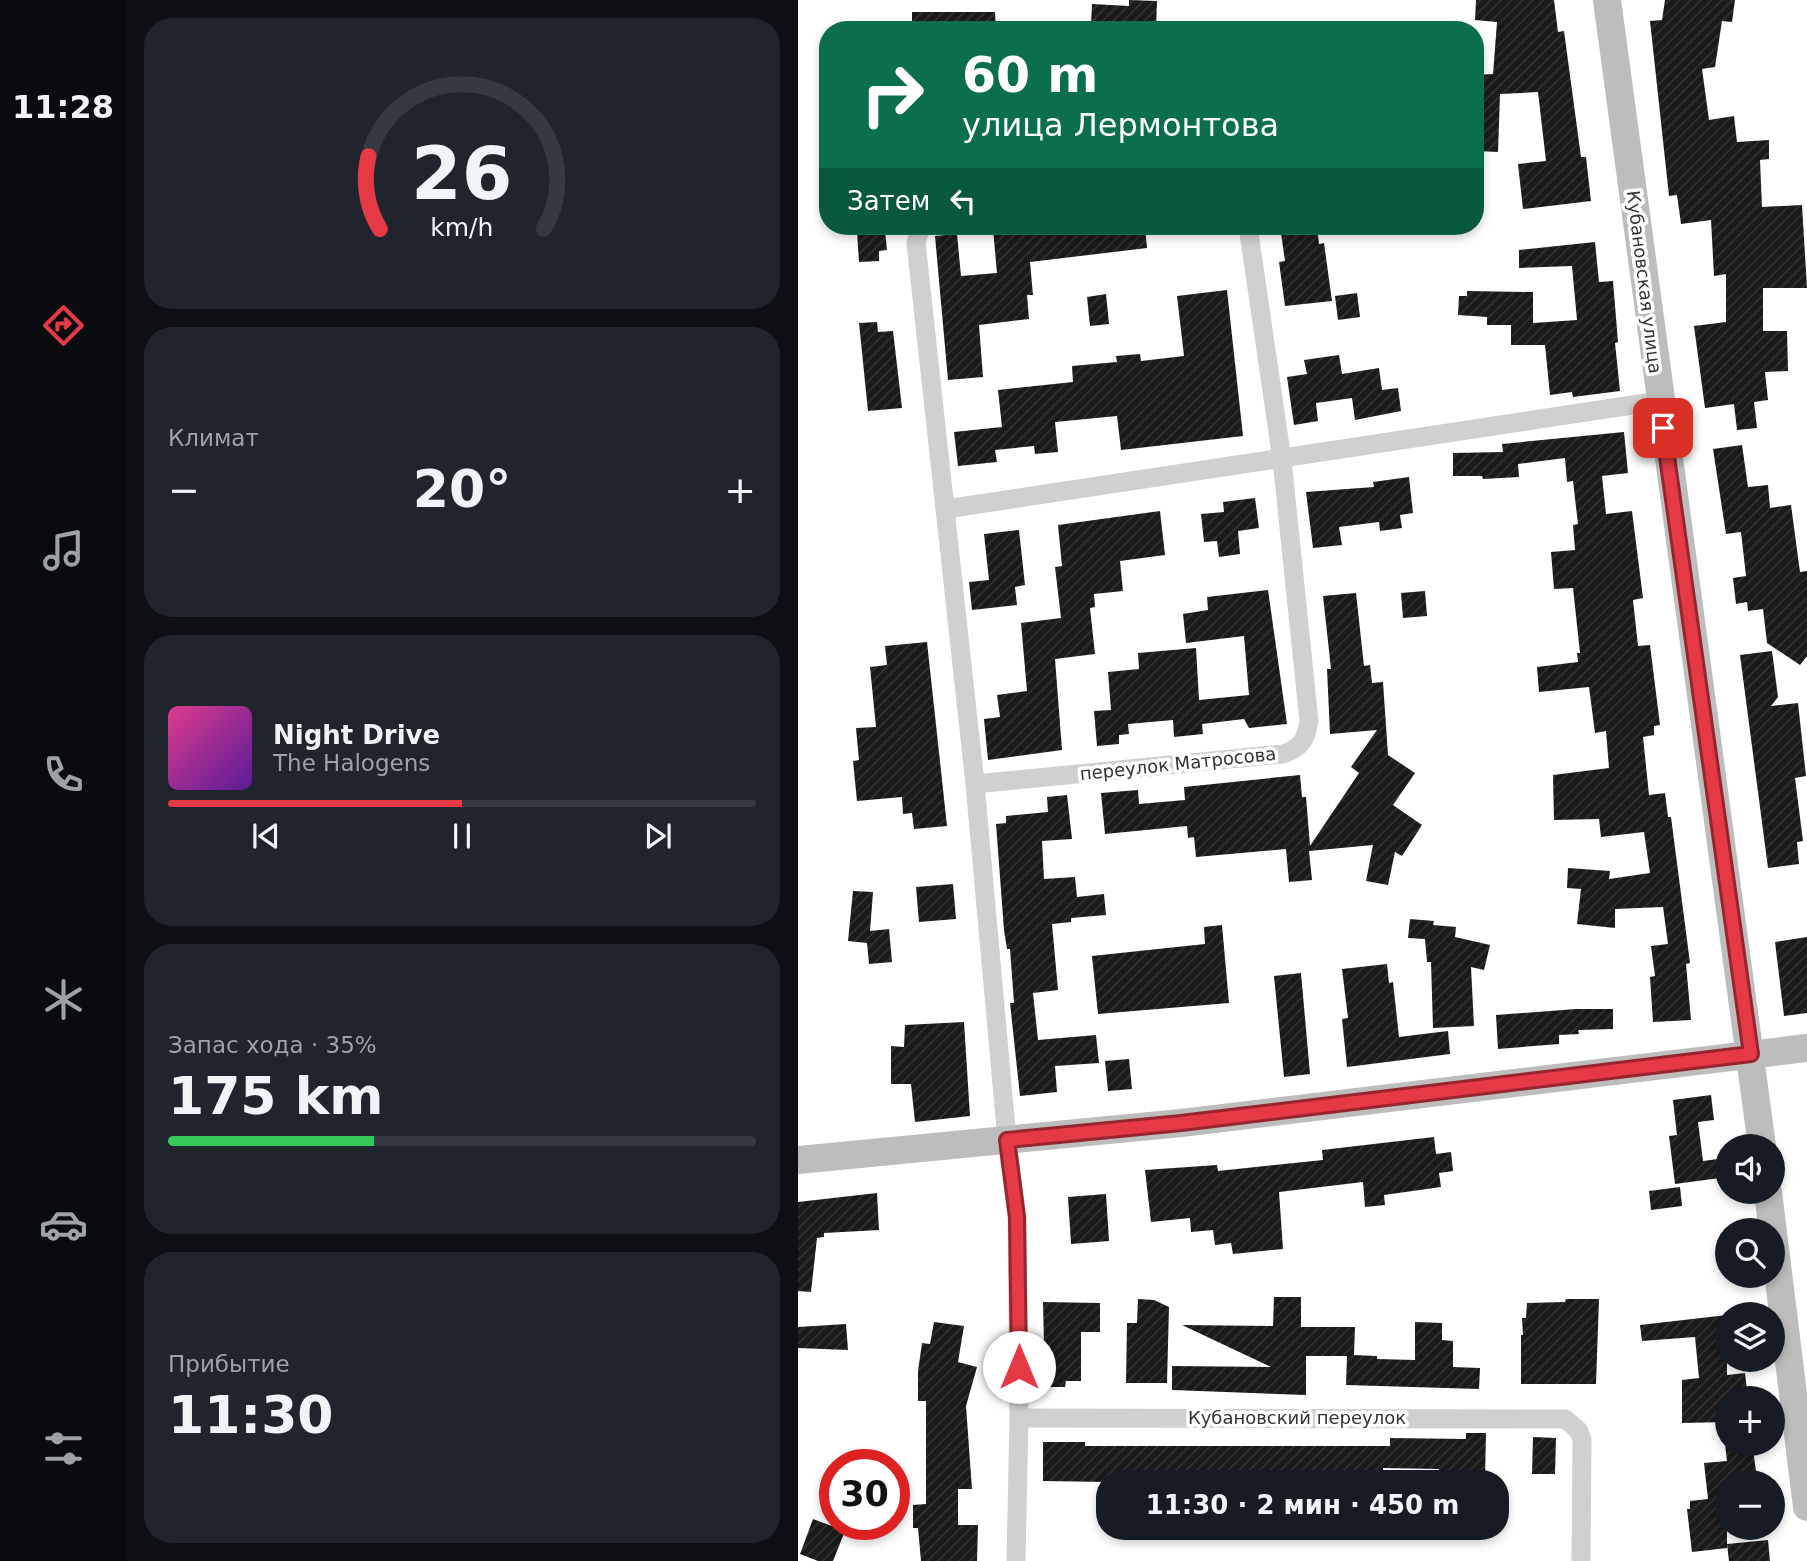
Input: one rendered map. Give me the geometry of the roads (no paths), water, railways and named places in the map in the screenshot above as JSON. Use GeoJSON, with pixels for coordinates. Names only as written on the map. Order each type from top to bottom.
{"type":"FeatureCollection","features":[{"type":"Feature","properties":{"kind":"street","name":"Кубановская улица"},"geometry":{"type":"LineString","coordinates":[[1607,0],[1659,401],[1761,1134]]}},
{"type":"Feature","properties":{"kind":"street"},"geometry":{"type":"LineString","coordinates":[[918,235],[916,243],[975,784],[1007,1140],[1017,1217],[1019,1418],[1016,1561]]}},
{"type":"Feature","properties":{"kind":"street","name":"переулок Матросова"},"geometry":{"type":"LineString","coordinates":[[975,784],[1283,754],[1298,749],[1306,737],[1309,721],[1282,460],[1249,235]]}},
{"type":"Feature","properties":{"kind":"street"},"geometry":{"type":"LineString","coordinates":[[946,509],[1659,401]]}},
{"type":"Feature","properties":{"kind":"street"},"geometry":{"type":"LineString","coordinates":[[798,1160],[1181,1123],[1807,1048]]}},
{"type":"Feature","properties":{"kind":"street"},"geometry":{"type":"LineString","coordinates":[[1769,1204],[1807,1507]]}},
{"type":"Feature","properties":{"kind":"street","name":"Кубановский переулок"},"geometry":{"type":"LineString","coordinates":[[1019,1418],[1553,1418],[1574,1424],[1582,1440],[1581,1561]]}}]}
